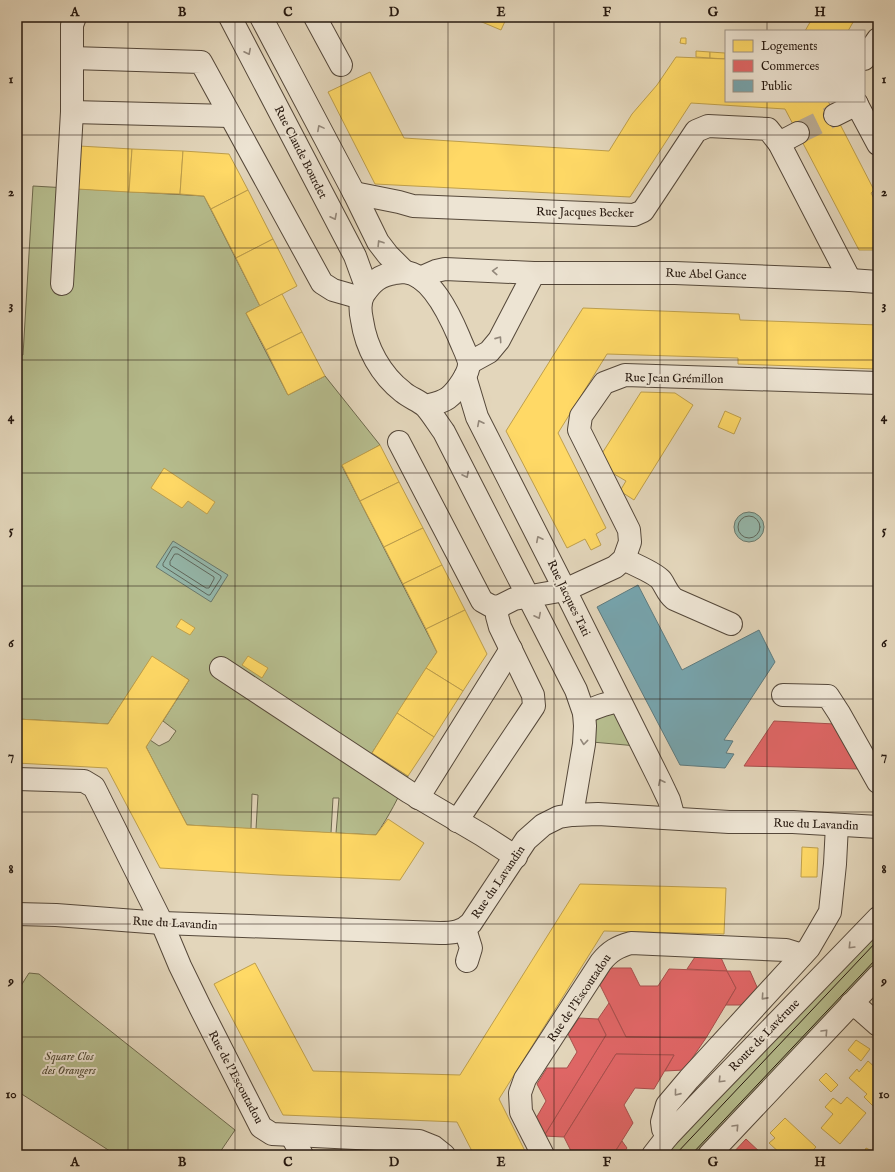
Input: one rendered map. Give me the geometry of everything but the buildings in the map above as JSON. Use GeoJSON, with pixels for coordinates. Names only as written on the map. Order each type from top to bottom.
{"type":"FeatureCollection","features":[{"type":"Feature","properties":{"kind":"street"},"geometry":{"type":"LineString","coordinates":[[62,284],[72,112],[72,25],[75,17]]}},
{"type":"Feature","properties":{"kind":"street","name":"Rue Claude Bourdet"},"geometry":{"type":"LineString","coordinates":[[230,17],[355,256],[364,294]]}},
{"type":"Feature","properties":{"kind":"street"},"geometry":{"type":"LineString","coordinates":[[261,17],[354,193],[378,242],[388,255],[412,275]]}},
{"type":"Feature","properties":{"kind":"street"},"geometry":{"type":"LineString","coordinates":[[315,17],[341,66]]}},
{"type":"Feature","properties":{"kind":"street"},"geometry":{"type":"LineString","coordinates":[[865,58],[878,39]]}},
{"type":"Feature","properties":{"kind":"street"},"geometry":{"type":"LineString","coordinates":[[72,58],[201,62],[322,283],[333,290],[364,294]]}},
{"type":"Feature","properties":{"kind":"street"},"geometry":{"type":"LineString","coordinates":[[835,115],[856,102],[878,144]]}},
{"type":"Feature","properties":{"kind":"street"},"geometry":{"type":"LineString","coordinates":[[72,112],[230,116]]}},
{"type":"Feature","properties":{"kind":"street","name":"Rue Jacques Becker"},"geometry":{"type":"LineString","coordinates":[[354,193],[413,206],[634,215],[643,211],[696,131],[708,126],[768,129],[789,138],[850,280]]}},
{"type":"Feature","properties":{"kind":"street","name":"Rue Abel Gance"},"geometry":{"type":"LineString","coordinates":[[412,275],[445,269],[534,273],[675,273],[878,282]]}},
{"type":"Feature","properties":{"kind":"street"},"geometry":{"type":"LineString","coordinates":[[425,406],[435,404],[448,398],[456,390],[467,370],[489,352],[499,340],[534,273]]}},
{"type":"Feature","properties":{"kind":"street"},"geometry":{"type":"LineString","coordinates":[[412,275],[390,274],[375,280],[364,294],[360,308],[362,324],[369,347],[379,366],[391,382],[404,393],[425,406],[444,432],[576,690],[584,713],[585,726],[584,744],[572,814]]}},
{"type":"Feature","properties":{"kind":"street","name":"Rue Jacques Tati"},"geometry":{"type":"LineString","coordinates":[[412,275],[430,288],[442,302],[454,325],[467,370],[477,417],[669,800],[674,818]]}},
{"type":"Feature","properties":{"kind":"street","name":"Rue Jean Grémillon"},"geometry":{"type":"LineString","coordinates":[[624,559],[630,542],[629,530],[578,430],[581,416],[604,383],[625,375],[878,384]]}},
{"type":"Feature","properties":{"kind":"street"},"geometry":{"type":"LineString","coordinates":[[399,442],[482,601],[490,606],[498,607],[514,599],[565,590],[615,567],[624,559],[656,576],[662,581],[668,594],[674,599],[731,624]]}},
{"type":"Feature","properties":{"kind":"street"},"geometry":{"type":"LineString","coordinates":[[457,821],[534,706],[533,695],[500,627],[497,616],[498,607]]}},
{"type":"Feature","properties":{"kind":"street"},"geometry":{"type":"LineString","coordinates":[[418,798],[511,649]]}},
{"type":"Feature","properties":{"kind":"street"},"geometry":{"type":"LineString","coordinates":[[221,668],[418,798],[482,835],[516,857]]}},
{"type":"Feature","properties":{"kind":"street"},"geometry":{"type":"LineString","coordinates":[[783,695],[828,696],[878,782]]}},
{"type":"Feature","properties":{"kind":"street"},"geometry":{"type":"LineString","coordinates":[[584,713],[610,702],[620,702]]}},
{"type":"Feature","properties":{"kind":"street","name":"Rue de l'Escoutadou"},"geometry":{"type":"LineString","coordinates":[[17,779],[84,782],[94,787],[162,923],[180,966],[200,1007],[261,1127],[272,1134],[419,1141],[436,1152]]}},
{"type":"Feature","properties":{"kind":"street","name":"Rue du Lavandin"},"geometry":{"type":"LineString","coordinates":[[17,914],[56,915],[162,923],[455,933],[465,929],[475,918],[526,840],[543,825],[572,814],[598,814],[729,822],[793,822],[878,827]]}},
{"type":"Feature","properties":{"kind":"street"},"geometry":{"type":"LineString","coordinates":[[667,1137],[663,1129],[662,1122],[667,1106],[688,1079],[809,948],[830,912],[836,864],[837,825]]}},
{"type":"Feature","properties":{"kind":"street","name":"Route de Lavérune"},"geometry":{"type":"LineString","coordinates":[[653,1155],[667,1137],[704,1098],[878,918]]}},
{"type":"Feature","properties":{"kind":"street"},"geometry":{"type":"LineString","coordinates":[[465,929],[471,948],[467,961]]}},
{"type":"Feature","properties":{"kind":"street","name":"Rue de l'Escoutadou"},"geometry":{"type":"LineString","coordinates":[[543,1155],[522,1112],[520,1093],[526,1079],[601,962],[609,952],[631,943],[786,950],[797,962]]}},
{"type":"Feature","properties":{"kind":"street"},"geometry":{"type":"LineString","coordinates":[[725,962],[784,965],[797,962]]}},
{"type":"Feature","properties":{"kind":"street"},"geometry":{"type":"LineString","coordinates":[[710,1155],[878,976]]}},
{"type":"Feature","properties":{"kind":"street"},"geometry":{"type":"LineString","coordinates":[[851,1004],[861,1010],[878,1025]]}},
{"type":"Feature","properties":{"kind":"street"},"geometry":{"type":"LineString","coordinates":[[291,1135],[302,1155]]}},
{"type":"Feature","properties":{"kind":"green space"},"geometry":{"type":"Polygon","coordinates":[[[33,186],[204,196],[260,306],[246,313],[288,395],[325,376],[380,445],[342,466],[437,652],[372,753],[408,776],[394,806],[376,835],[336,833],[339,798],[333,798],[331,833],[256,829],[258,795],[252,794],[251,829],[187,825],[146,747],[150,740],[159,746],[169,741],[176,731],[163,721],[189,680],[152,657],[108,724],[17,719],[17,356],[23,355],[33,186]]]}},
{"type":"Feature","properties":{"kind":"green space"},"geometry":{"type":"Polygon","coordinates":[[[616,711],[637,746],[592,742],[594,720],[616,711]]]}},
{"type":"Feature","properties":{"kind":"green space"},"geometry":{"type":"Polygon","coordinates":[[[878,931],[878,966],[700,1155],[662,1155],[878,931]]]}},
{"type":"Feature","properties":{"kind":"green space","name":"Square Clos des Orangers"},"geometry":{"type":"Polygon","coordinates":[[[29,973],[39,974],[235,1130],[218,1155],[116,1155],[17,1091],[17,992],[29,973]]]}},
{"type":"Feature","properties":{"kind":"water"},"geometry":{"type":"Polygon","coordinates":[[[749,512],[760,516],[764,527],[760,538],[749,542],[738,538],[734,527],[738,516],[749,512]]]}},
{"type":"Feature","properties":{"kind":"water"},"geometry":{"type":"Polygon","coordinates":[[[173,541],[228,575],[211,602],[156,567],[173,541]]]}},
{"type":"Feature","properties":{"kind":"tunnel"},"geometry":{"type":"LineString","coordinates":[[798,133],[835,115]]}},
{"type":"Feature","properties":{"kind":"tram line"},"geometry":{"type":"LineString","coordinates":[[675,1155],[878,940]]}},
{"type":"Feature","properties":{"kind":"tram line"},"geometry":{"type":"LineString","coordinates":[[691,1155],[878,957]]}}]}
